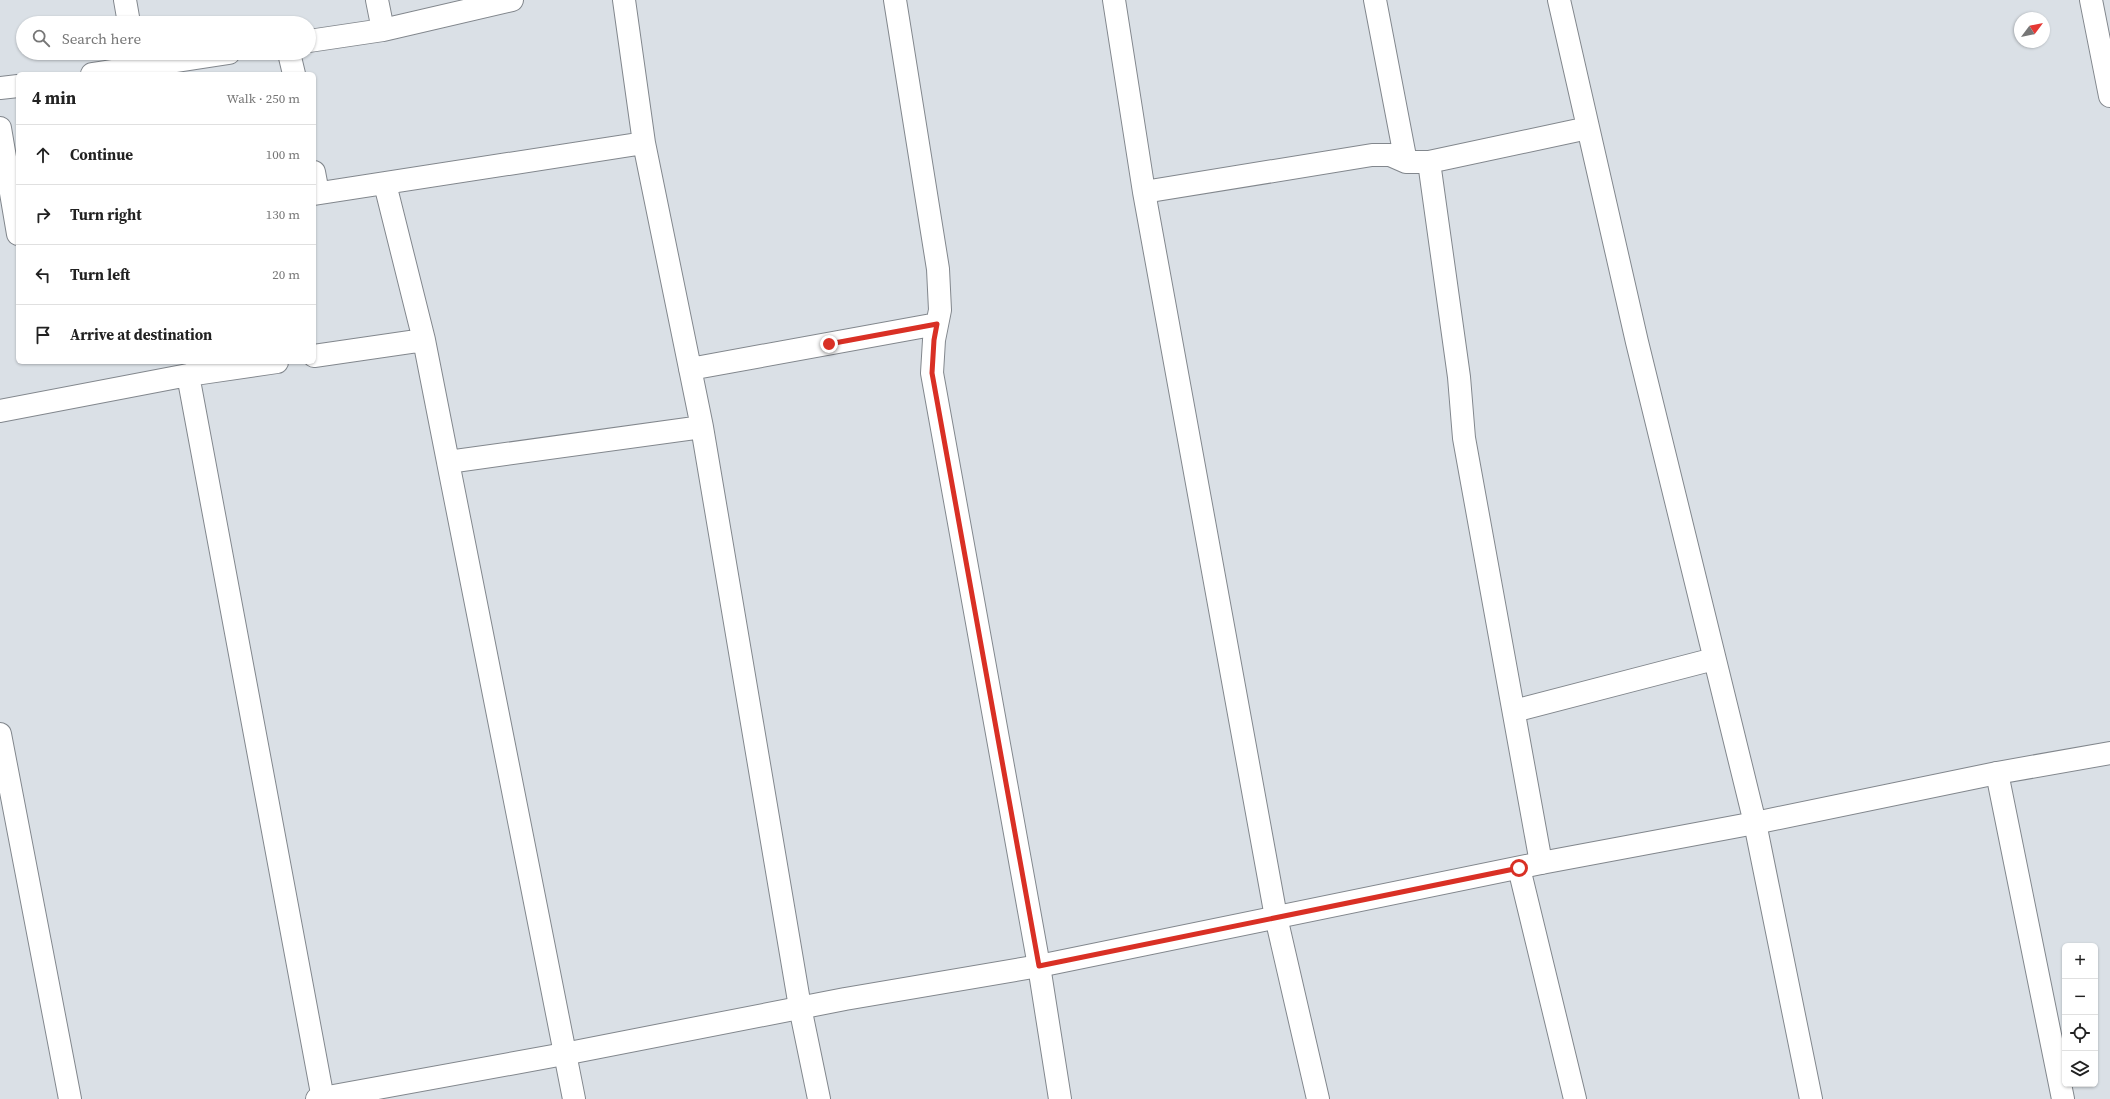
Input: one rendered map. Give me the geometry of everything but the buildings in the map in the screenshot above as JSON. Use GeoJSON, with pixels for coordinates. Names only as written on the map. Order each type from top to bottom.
{"type":"FeatureCollection","features":[{"type":"Feature","properties":{"kind":"street"},"geometry":{"type":"LineString","coordinates":[[125,0],[128,16]]}},
{"type":"Feature","properties":{"kind":"street"},"geometry":{"type":"LineString","coordinates":[[377,0],[383,30]]}},
{"type":"Feature","properties":{"kind":"street"},"geometry":{"type":"LineString","coordinates":[[316,40],[383,30],[512,0]]}},
{"type":"Feature","properties":{"kind":"street"},"geometry":{"type":"LineString","coordinates":[[624,0],[644,143],[702,427],[800,1007],[819,1099]]}},
{"type":"Feature","properties":{"kind":"street"},"geometry":{"type":"LineString","coordinates":[[895,0],[938,269],[940,310],[934,340],[932,373],[1039,966],[1060,1099]]}},
{"type":"Feature","properties":{"kind":"street"},"geometry":{"type":"LineString","coordinates":[[1114,0],[1144,192],[1276,917],[1318,1099]]}},
{"type":"Feature","properties":{"kind":"street"},"geometry":{"type":"LineString","coordinates":[[1375,0],[1406,162]]}},
{"type":"Feature","properties":{"kind":"street"},"geometry":{"type":"LineString","coordinates":[[1559,0],[1636,342],[1755,823],[1811,1099]]}},
{"type":"Feature","properties":{"kind":"street"},"geometry":{"type":"LineString","coordinates":[[2091,0],[2103,22],[2110,96]]}},
{"type":"Feature","properties":{"kind":"street"},"geometry":{"type":"LineString","coordinates":[[98,72],[136,60]]}},
{"type":"Feature","properties":{"kind":"street"},"geometry":{"type":"LineString","coordinates":[[291,60],[294,72]]}},
{"type":"Feature","properties":{"kind":"street"},"geometry":{"type":"LineString","coordinates":[[0,88],[16,86]]}},
{"type":"Feature","properties":{"kind":"street"},"geometry":{"type":"LineString","coordinates":[[0,128],[16,224]]}},
{"type":"Feature","properties":{"kind":"street"},"geometry":{"type":"LineString","coordinates":[[1144,192],[1372,155],[1390,155],[1406,162],[1429,162],[1588,128]]}},
{"type":"Feature","properties":{"kind":"street"},"geometry":{"type":"LineString","coordinates":[[316,187],[385,184],[644,143]]}},
{"type":"Feature","properties":{"kind":"street"},"geometry":{"type":"LineString","coordinates":[[1429,162],[1459,378],[1464,438],[1541,863]]}},
{"type":"Feature","properties":{"kind":"street"},"geometry":{"type":"LineString","coordinates":[[385,184],[424,340],[574,1099]]}},
{"type":"Feature","properties":{"kind":"street"},"geometry":{"type":"LineString","coordinates":[[0,240],[16,236]]}},
{"type":"Feature","properties":{"kind":"street"},"geometry":{"type":"LineString","coordinates":[[690,370],[937,324]]}},
{"type":"Feature","properties":{"kind":"street"},"geometry":{"type":"LineString","coordinates":[[316,356],[424,340]]}},
{"type":"Feature","properties":{"kind":"street"},"geometry":{"type":"LineString","coordinates":[[0,411],[188,376],[263,364]]}},
{"type":"Feature","properties":{"kind":"street"},"geometry":{"type":"LineString","coordinates":[[188,376],[321,1099],[564,1054],[800,1007],[1039,966],[1541,863],[1755,823],[1997,773],[2110,753]]}},
{"type":"Feature","properties":{"kind":"street"},"geometry":{"type":"LineString","coordinates":[[448,462],[702,427]]}},
{"type":"Feature","properties":{"kind":"street"},"geometry":{"type":"LineString","coordinates":[[1514,711],[1714,659]]}},
{"type":"Feature","properties":{"kind":"street"},"geometry":{"type":"LineString","coordinates":[[0,734],[70,1099]]}},
{"type":"Feature","properties":{"kind":"street"},"geometry":{"type":"LineString","coordinates":[[1997,773],[2063,1099]]}},
{"type":"Feature","properties":{"kind":"street"},"geometry":{"type":"LineString","coordinates":[[1519,868],[1575,1099]]}},
{"type":"Feature","properties":{"kind":"route"},"geometry":{"type":"LineString","coordinates":[[829,344],[937,324],[934,340],[932,373],[1039,966],[1519,868]]}}]}
